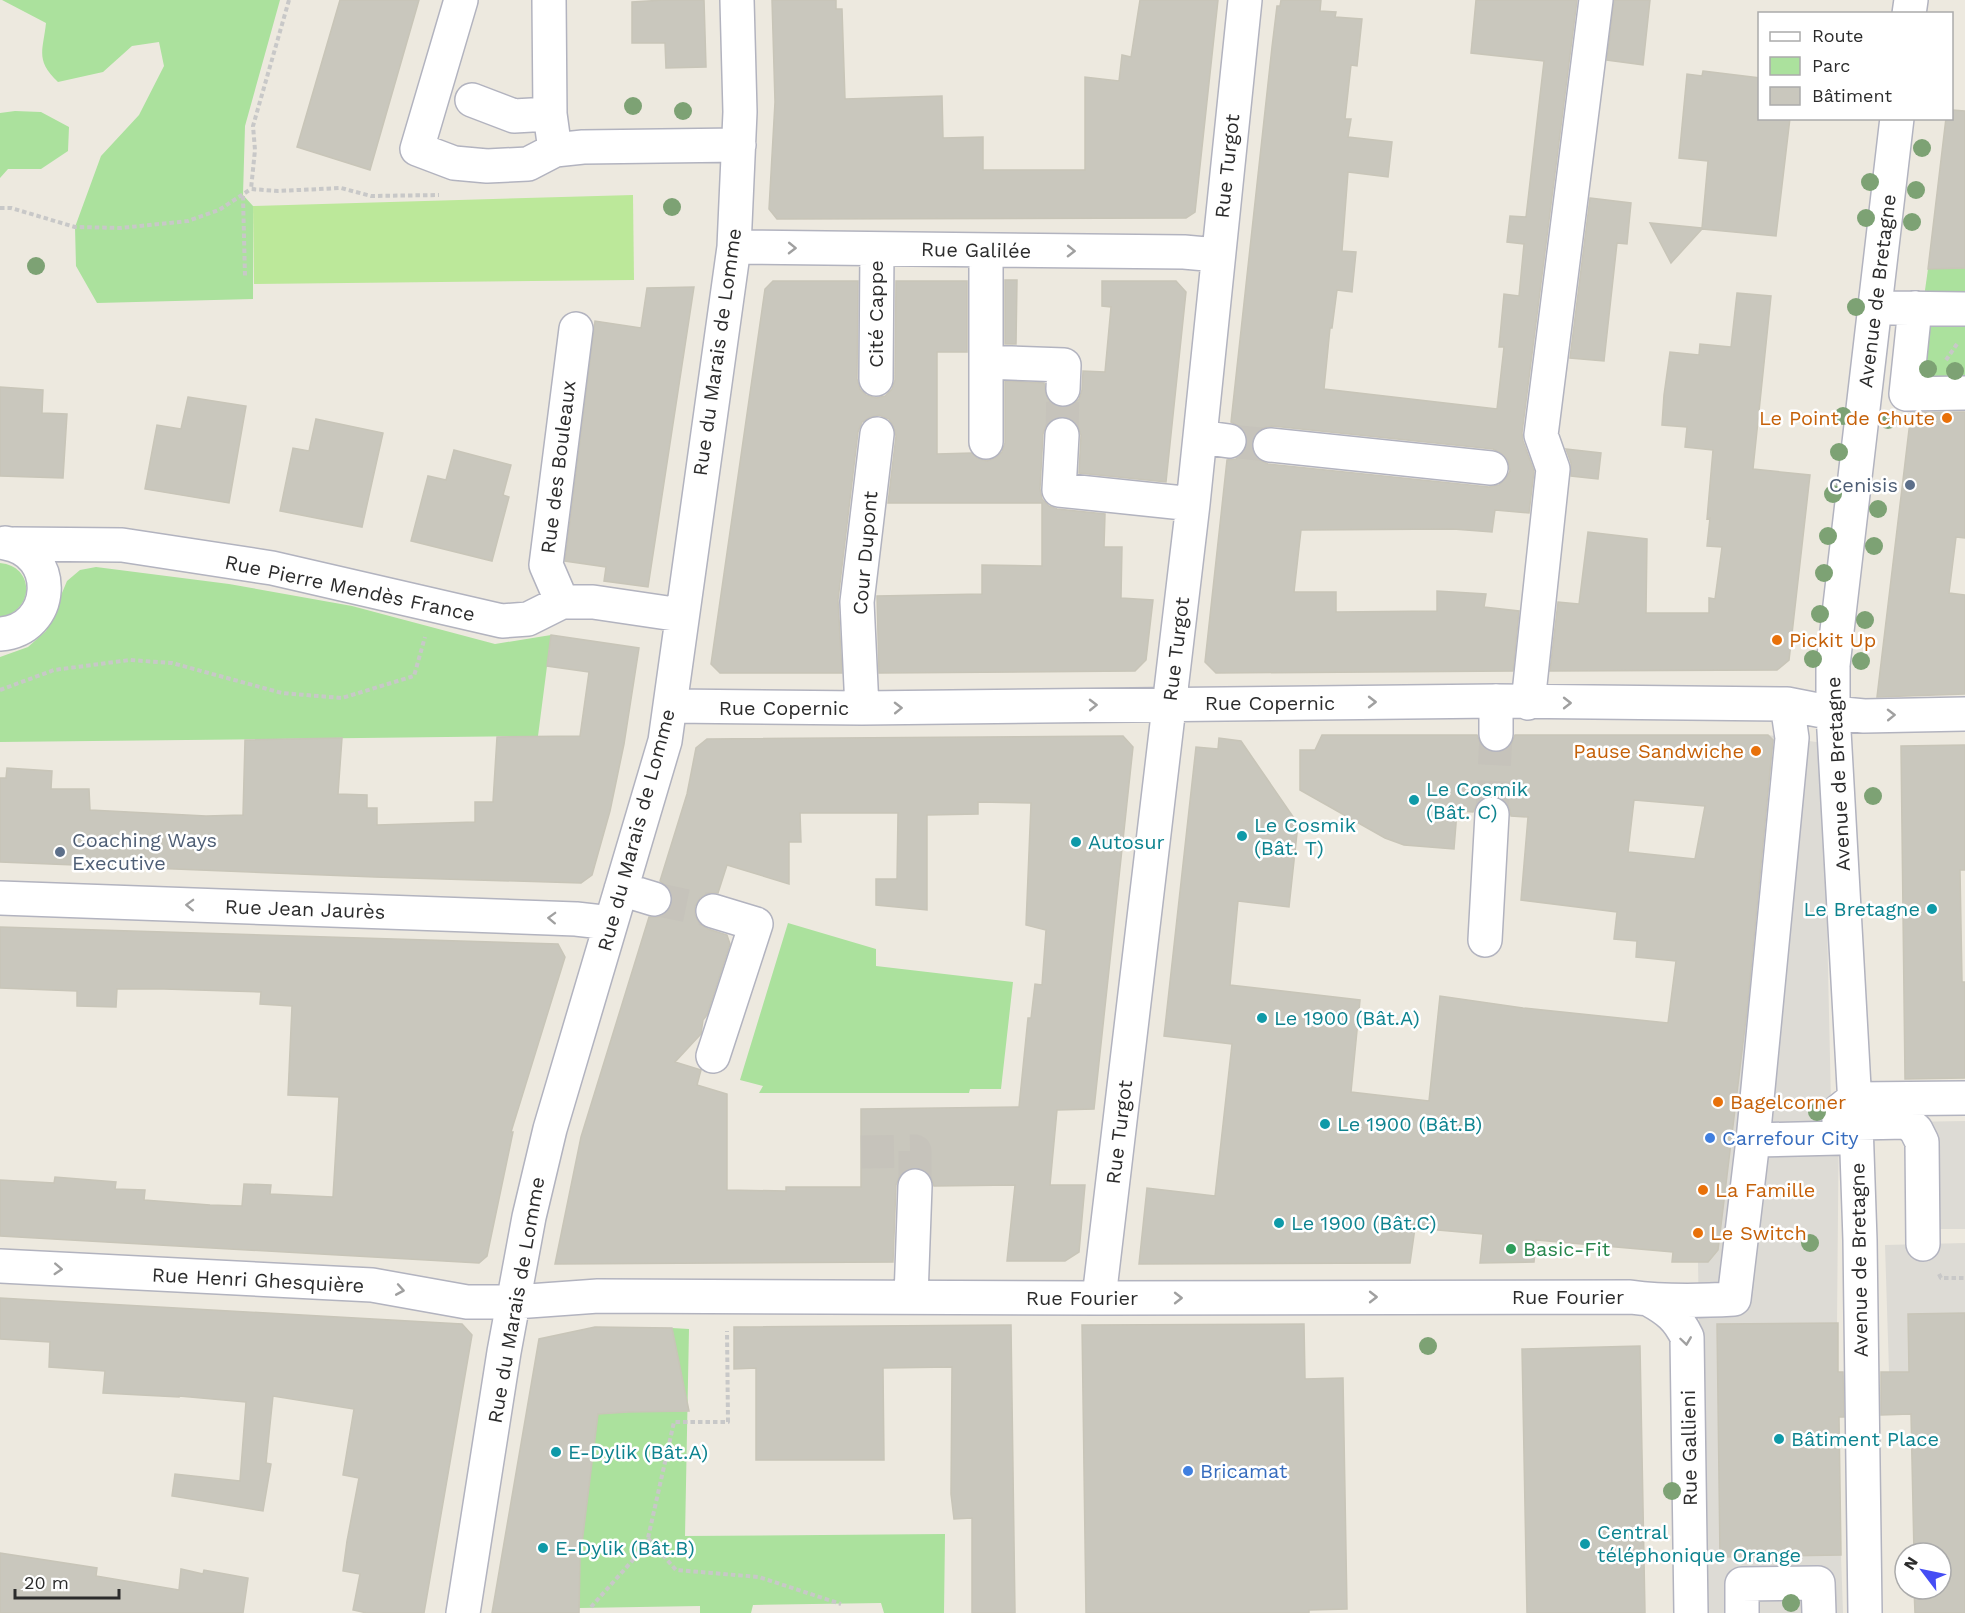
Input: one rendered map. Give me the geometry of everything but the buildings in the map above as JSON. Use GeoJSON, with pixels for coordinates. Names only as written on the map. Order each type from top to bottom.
{"type":"FeatureCollection","features":[{"type":"Feature","properties":{"kind":"street"},"geometry":{"type":"LineString","coordinates":[[461,0],[417,148],[454,163],[487,166],[528,164],[555,150],[583,147],[739,145]]}},
{"type":"Feature","properties":{"kind":"street"},"geometry":{"type":"LineString","coordinates":[[549,0],[550,114],[555,150]]}},
{"type":"Feature","properties":{"kind":"street","name":"Rue du Marais de Lomme"},"geometry":{"type":"LineString","coordinates":[[463,1613],[504,1352],[529,1217],[550,1130],[665,741],[671,706],[681,615],[734,247],[740,112],[737,0]]}},
{"type":"Feature","properties":{"kind":"street","name":"Rue Turgot"},"geometry":{"type":"LineString","coordinates":[[1099,1298],[1193,504],[1214,439],[1217,255],[1245,0]]}},
{"type":"Feature","properties":{"kind":"street"},"geometry":{"type":"LineString","coordinates":[[1496,734],[1512,702],[1552,469],[1541,435],[1596,0]]}},
{"type":"Feature","properties":{"kind":"street"},"geometry":{"type":"LineString","coordinates":[[472,100],[514,116],[550,114]]}},
{"type":"Feature","properties":{"kind":"street","name":"Avenue de Bretagne"},"geometry":{"type":"LineString","coordinates":[[1865,1613],[1860,1240],[1833,713],[1833,665],[1897,120]]}},
{"type":"Feature","properties":{"kind":"street","name":"Rue Galilée"},"geometry":{"type":"LineString","coordinates":[[734,247],[1184,252],[1217,255]]}},
{"type":"Feature","properties":{"kind":"street","name":"Cité Cappe"},"geometry":{"type":"LineString","coordinates":[[876,249],[876,379]]}},
{"type":"Feature","properties":{"kind":"street"},"geometry":{"type":"LineString","coordinates":[[986,250],[986,442]]}},
{"type":"Feature","properties":{"kind":"street"},"geometry":{"type":"LineString","coordinates":[[1876,308],[1965,309]]}},
{"type":"Feature","properties":{"kind":"street"},"geometry":{"type":"LineString","coordinates":[[1915,308],[1906,394],[1965,393]]}},
{"type":"Feature","properties":{"kind":"street","name":"Rue des Bouleaux"},"geometry":{"type":"LineString","coordinates":[[562,602],[546,565],[576,328]]}},
{"type":"Feature","properties":{"kind":"street"},"geometry":{"type":"LineString","coordinates":[[986,362],[1064,365],[1063,389]]}},
{"type":"Feature","properties":{"kind":"street","name":"Cour Dupont"},"geometry":{"type":"LineString","coordinates":[[862,708],[857,602],[877,435]]}},
{"type":"Feature","properties":{"kind":"street"},"geometry":{"type":"LineString","coordinates":[[1062,435],[1059,490],[1193,504]]}},
{"type":"Feature","properties":{"kind":"street"},"geometry":{"type":"LineString","coordinates":[[1270,445],[1491,468]]}},
{"type":"Feature","properties":{"kind":"street","name":"Rue Pierre Mendès France"},"geometry":{"type":"LineString","coordinates":[[7,543],[122,545],[272,568],[502,621],[528,619],[562,602],[593,602],[681,615]]}},
{"type":"Feature","properties":{"kind":"street","name":"Rue Pierre Mendès France"},"geometry":{"type":"LineString","coordinates":[[0,634],[22,628],[34,618],[42,606],[45,591],[43,576],[37,562],[27,552],[7,543]]}},
{"type":"Feature","properties":{"kind":"street","name":"Rue Copernic"},"geometry":{"type":"LineString","coordinates":[[671,706],[862,708],[1512,702],[1787,704],[1833,713],[1864,716],[1965,714]]}},
{"type":"Feature","properties":{"kind":"street"},"geometry":{"type":"LineString","coordinates":[[1650,1300],[1734,1299],[1754,1140],[1792,738],[1787,704]]}},
{"type":"Feature","properties":{"kind":"street"},"geometry":{"type":"LineString","coordinates":[[1485,940],[1492,814]]}},
{"type":"Feature","properties":{"kind":"street"},"geometry":{"type":"LineString","coordinates":[[621,889],[654,899]]}},
{"type":"Feature","properties":{"kind":"street","name":"Rue Jean Jaurès"},"geometry":{"type":"LineString","coordinates":[[0,898],[576,919],[610,923]]}},
{"type":"Feature","properties":{"kind":"street"},"geometry":{"type":"LineString","coordinates":[[712,1056],[756,924],[713,911]]}},
{"type":"Feature","properties":{"kind":"street"},"geometry":{"type":"LineString","coordinates":[[1754,1140],[1839,1138],[1839,1112],[1965,1098]]}},
{"type":"Feature","properties":{"kind":"street"},"geometry":{"type":"LineString","coordinates":[[1855,1111],[1907,1122],[1916,1130],[1922,1143],[1923,1236]]}},
{"type":"Feature","properties":{"kind":"street"},"geometry":{"type":"LineString","coordinates":[[911,1297],[915,1186]]}},
{"type":"Feature","properties":{"kind":"street","name":"Rue Henri Ghesquière"},"geometry":{"type":"LineString","coordinates":[[0,1266],[372,1286],[466,1302],[515,1302]]}},
{"type":"Feature","properties":{"kind":"street","name":"Rue Fourier"},"geometry":{"type":"LineString","coordinates":[[515,1302],[598,1296],[1630,1297],[1650,1300]]}},
{"type":"Feature","properties":{"kind":"street","name":"Rue Gallieni"},"geometry":{"type":"LineString","coordinates":[[1650,1300],[1674,1316],[1681,1323],[1687,1337],[1691,1613]]}},
{"type":"Feature","properties":{"kind":"street"},"geometry":{"type":"LineString","coordinates":[[1742,1613],[1742,1584],[1807,1583],[1818,1583],[1819,1613]]}},
{"type":"Feature","properties":{"kind":"path"},"geometry":{"type":"LineString","coordinates":[[0,208],[11,208],[75,227],[121,228],[188,221],[219,210],[243,196],[251,189],[255,150],[253,126],[289,0]]}},
{"type":"Feature","properties":{"kind":"path"},"geometry":{"type":"LineString","coordinates":[[251,189],[278,191],[341,188],[371,196],[451,195],[471,164]]}},
{"type":"Feature","properties":{"kind":"path"},"geometry":{"type":"LineString","coordinates":[[243,196],[245,277]]}},
{"type":"Feature","properties":{"kind":"path"},"geometry":{"type":"LineString","coordinates":[[0,690],[54,670],[130,660],[171,663],[282,693],[342,698],[414,676],[434,605]]}},
{"type":"Feature","properties":{"kind":"path"},"geometry":{"type":"LineString","coordinates":[[591,1607],[632,1561],[648,1538],[674,1422],[728,1422],[728,1297]]}},
{"type":"Feature","properties":{"kind":"path"},"geometry":{"type":"LineString","coordinates":[[648,1538],[676,1570],[759,1577],[841,1604]]}},
{"type":"Feature","properties":{"kind":"green space"},"geometry":{"type":"Polygon","coordinates":[[[2,0],[280,0],[245,126],[243,195],[253,206],[253,299],[97,303],[76,266],[75,227],[101,156],[139,115],[164,66],[159,42],[132,46],[103,72],[58,82],[43,61],[42,48],[46,23],[2,0]]]}},
{"type":"Feature","properties":{"kind":"green space"},"geometry":{"type":"Polygon","coordinates":[[[41,112],[69,127],[68,151],[41,169],[8,169],[0,178],[0,113],[41,112]]]}},
{"type":"Feature","properties":{"kind":"green space"},"geometry":{"type":"Polygon","coordinates":[[[633,195],[634,280],[254,284],[253,206],[633,195]]]}},
{"type":"Feature","properties":{"kind":"green space"},"geometry":{"type":"Polygon","coordinates":[[[1965,268],[1965,297],[1924,297],[1928,269],[1965,268]]]}},
{"type":"Feature","properties":{"kind":"green space"},"geometry":{"type":"Polygon","coordinates":[[[1920,325],[1965,325],[1965,383],[1916,384],[1920,325]]]}},
{"type":"Feature","properties":{"kind":"green space"},"geometry":{"type":"Polygon","coordinates":[[[0,563],[20,572],[25,580],[26,589],[25,598],[20,606],[0,617],[0,563]]]}},
{"type":"Feature","properties":{"kind":"green space"},"geometry":{"type":"Polygon","coordinates":[[[96,567],[229,584],[352,606],[495,644],[551,635],[538,736],[0,742],[0,657],[28,647],[46,631],[67,581],[80,570],[96,567]]]}},
{"type":"Feature","properties":{"kind":"green space"},"geometry":{"type":"Polygon","coordinates":[[[788,923],[876,949],[876,966],[1013,982],[1001,1089],[970,1089],[969,1093],[759,1093],[763,1086],[740,1080],[788,923]]]}},
{"type":"Feature","properties":{"kind":"green space"},"geometry":{"type":"Polygon","coordinates":[[[672,1328],[689,1329],[688,1404],[672,1328]]]}},
{"type":"Feature","properties":{"kind":"green space"},"geometry":{"type":"Polygon","coordinates":[[[687,1411],[685,1536],[945,1534],[944,1613],[884,1613],[881,1603],[753,1605],[751,1613],[700,1613],[700,1606],[579,1608],[580,1559],[598,1414],[687,1411]]]}},
{"type":"Feature","properties":{"kind":"shaded area"},"geometry":{"type":"Polygon","coordinates":[[[1768,735],[1823,743],[1831,1103],[1839,1105],[1837,1323],[1717,1324],[1720,1556],[1841,1555],[1843,1613],[1704,1613],[1698,1262],[1708,1261],[1718,1250],[1778,747],[1768,735]]]}},
{"type":"Feature","properties":{"kind":"shaded area"},"geometry":{"type":"Polygon","coordinates":[[[1965,1121],[1965,1229],[1908,1229],[1907,1122],[1965,1121]]]}},
{"type":"Feature","properties":{"kind":"shaded area"},"geometry":{"type":"Polygon","coordinates":[[[1965,1243],[1965,1313],[1908,1314],[1909,1372],[1889,1372],[1885,1245],[1965,1243]]]}},
{"type":"Feature","properties":{"kind":"tunnel"},"geometry":{"type":"LineString","coordinates":[[1062,435],[1063,389]]}},
{"type":"Feature","properties":{"kind":"tunnel"},"geometry":{"type":"LineString","coordinates":[[1229,441],[1270,445]]}},
{"type":"Feature","properties":{"kind":"tunnel"},"geometry":{"type":"LineString","coordinates":[[1492,814],[1496,734]]}},
{"type":"Feature","properties":{"kind":"tunnel"},"geometry":{"type":"LineString","coordinates":[[654,899],[713,911]]}},
{"type":"Feature","properties":{"kind":"tunnel"},"geometry":{"type":"LineString","coordinates":[[861,1152],[915,1151],[915,1186]]}},
{"type":"Feature","properties":{"kind":"place","name":"Le Point de Chute"},"geometry":{"type":"Point","coordinates":[1947,418]}},
{"type":"Feature","properties":{"kind":"place","name":"Cenisis"},"geometry":{"type":"Point","coordinates":[1910,485]}},
{"type":"Feature","properties":{"kind":"place","name":"Pickit Up"},"geometry":{"type":"Point","coordinates":[1777,640]}},
{"type":"Feature","properties":{"kind":"place","name":"Pause Sandwiche"},"geometry":{"type":"Point","coordinates":[1756,751]}},
{"type":"Feature","properties":{"kind":"place","name":"Le Cosmik (Bât. C)"},"geometry":{"type":"Point","coordinates":[1414,800]}},
{"type":"Feature","properties":{"kind":"place","name":"Le Cosmik (Bât. T)"},"geometry":{"type":"Point","coordinates":[1242,836]}},
{"type":"Feature","properties":{"kind":"place","name":"Autosur"},"geometry":{"type":"Point","coordinates":[1076,842]}},
{"type":"Feature","properties":{"kind":"place","name":"Coaching Ways Executive"},"geometry":{"type":"Point","coordinates":[60,852]}},
{"type":"Feature","properties":{"kind":"place","name":"Le Bretagne"},"geometry":{"type":"Point","coordinates":[1932,909]}},
{"type":"Feature","properties":{"kind":"place","name":"Le 1900 (Bât.A)"},"geometry":{"type":"Point","coordinates":[1262,1018]}},
{"type":"Feature","properties":{"kind":"place","name":"Bagelcorner"},"geometry":{"type":"Point","coordinates":[1718,1102]}},
{"type":"Feature","properties":{"kind":"place","name":"Le 1900 (Bât.B)"},"geometry":{"type":"Point","coordinates":[1325,1124]}},
{"type":"Feature","properties":{"kind":"place","name":"Carrefour City"},"geometry":{"type":"Point","coordinates":[1710,1138]}},
{"type":"Feature","properties":{"kind":"place","name":"La Famille"},"geometry":{"type":"Point","coordinates":[1703,1190]}},
{"type":"Feature","properties":{"kind":"place","name":"Le 1900 (Bât.C)"},"geometry":{"type":"Point","coordinates":[1279,1223]}},
{"type":"Feature","properties":{"kind":"place","name":"Le Switch"},"geometry":{"type":"Point","coordinates":[1698,1233]}},
{"type":"Feature","properties":{"kind":"place","name":"Basic-Fit"},"geometry":{"type":"Point","coordinates":[1511,1249]}},
{"type":"Feature","properties":{"kind":"place","name":"Bâtiment Place"},"geometry":{"type":"Point","coordinates":[1779,1439]}},
{"type":"Feature","properties":{"kind":"place","name":"E-Dylik (Bât.A)"},"geometry":{"type":"Point","coordinates":[556,1452]}},
{"type":"Feature","properties":{"kind":"place","name":"Bricamat"},"geometry":{"type":"Point","coordinates":[1188,1471]}},
{"type":"Feature","properties":{"kind":"place","name":"Central téléphonique Orange"},"geometry":{"type":"Point","coordinates":[1585,1544]}},
{"type":"Feature","properties":{"kind":"place","name":"E-Dylik (Bât.B)"},"geometry":{"type":"Point","coordinates":[543,1548]}}]}
